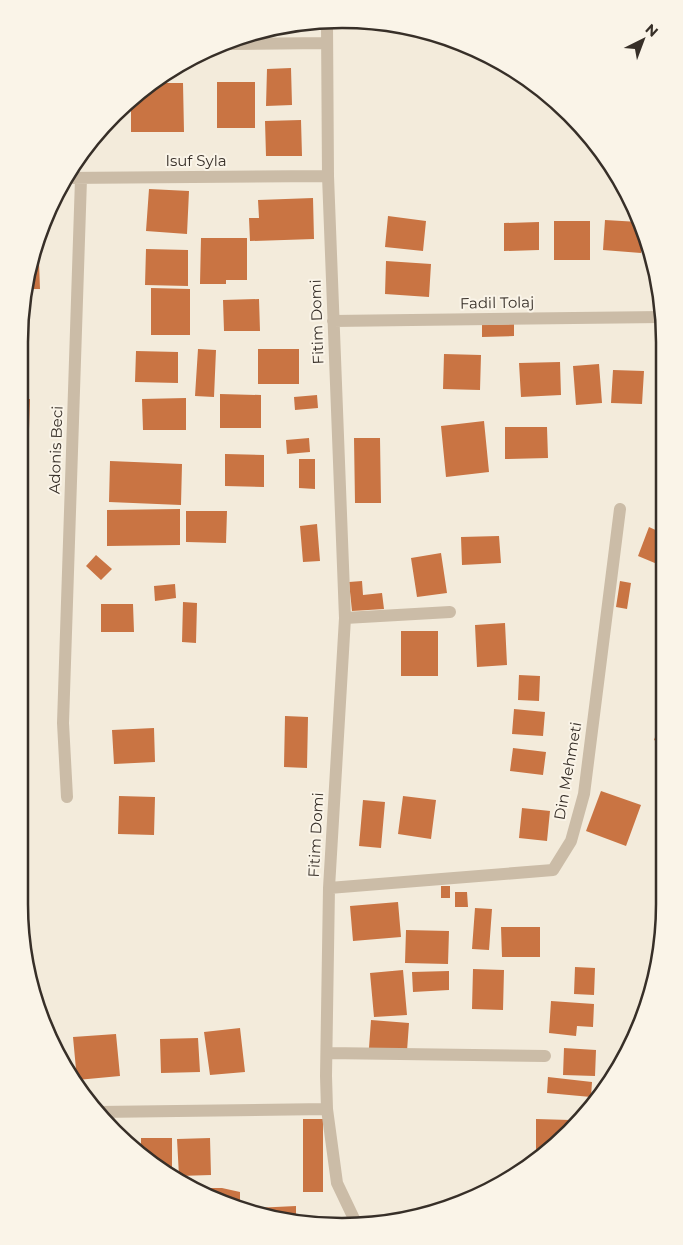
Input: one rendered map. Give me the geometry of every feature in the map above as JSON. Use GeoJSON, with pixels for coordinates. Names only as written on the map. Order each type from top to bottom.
{"type":"FeatureCollection","features":[{"type":"Feature","properties":{"kind":"street","name":"Fitim Domi"},"geometry":{"type":"LineString","coordinates":[[327,28],[328,176],[345,618],[329,888],[326,1076],[327,1109],[337,1183],[353,1217]]}},
{"type":"Feature","properties":{"kind":"street"},"geometry":{"type":"LineString","coordinates":[[241,44],[327,43]]}},
{"type":"Feature","properties":{"kind":"street","name":"Isuf Syla"},"geometry":{"type":"LineString","coordinates":[[74,178],[328,176]]}},
{"type":"Feature","properties":{"kind":"street","name":"Adonis Beci"},"geometry":{"type":"LineString","coordinates":[[67,797],[63,723],[81,178]]}},
{"type":"Feature","properties":{"kind":"street","name":"Fadil Tolaj"},"geometry":{"type":"LineString","coordinates":[[333,321],[655,317]]}},
{"type":"Feature","properties":{"kind":"street","name":"Din Mehmeti"},"geometry":{"type":"LineString","coordinates":[[329,888],[552,870],[571,841],[584,794],[620,509]]}},
{"type":"Feature","properties":{"kind":"street"},"geometry":{"type":"LineString","coordinates":[[345,618],[450,612]]}},
{"type":"Feature","properties":{"kind":"street"},"geometry":{"type":"LineString","coordinates":[[327,1053],[544,1056]]}},
{"type":"Feature","properties":{"kind":"street"},"geometry":{"type":"LineString","coordinates":[[106,1112],[327,1109]]}},
{"type":"Feature","properties":{"kind":"building"},"geometry":{"type":"Polygon","coordinates":[[[291,68],[292,105],[266,106],[267,69],[291,68]]]}},
{"type":"Feature","properties":{"kind":"building"},"geometry":{"type":"Polygon","coordinates":[[[217,82],[255,82],[255,128],[217,128],[217,82]]]}},
{"type":"Feature","properties":{"kind":"building"},"geometry":{"type":"Polygon","coordinates":[[[163,83],[183,83],[184,132],[131,132],[131,108],[163,83]]]}},
{"type":"Feature","properties":{"kind":"building"},"geometry":{"type":"Polygon","coordinates":[[[301,120],[302,156],[266,156],[265,121],[301,120]]]}},
{"type":"Feature","properties":{"kind":"building"},"geometry":{"type":"Polygon","coordinates":[[[149,189],[189,191],[187,234],[146,231],[149,189]]]}},
{"type":"Feature","properties":{"kind":"building"},"geometry":{"type":"Polygon","coordinates":[[[313,198],[314,239],[250,241],[249,218],[259,218],[258,200],[313,198]]]}},
{"type":"Feature","properties":{"kind":"building"},"geometry":{"type":"Polygon","coordinates":[[[388,216],[426,221],[423,251],[385,247],[388,216]]]}},
{"type":"Feature","properties":{"kind":"building"},"geometry":{"type":"Polygon","coordinates":[[[605,220],[632,222],[641,248],[641,253],[603,250],[605,220]]]}},
{"type":"Feature","properties":{"kind":"building"},"geometry":{"type":"Polygon","coordinates":[[[554,221],[590,221],[590,260],[554,260],[554,221]]]}},
{"type":"Feature","properties":{"kind":"building"},"geometry":{"type":"Polygon","coordinates":[[[539,222],[539,250],[504,251],[504,223],[539,222]]]}},
{"type":"Feature","properties":{"kind":"building"},"geometry":{"type":"Polygon","coordinates":[[[201,238],[247,238],[247,280],[226,280],[226,284],[200,284],[201,238]]]}},
{"type":"Feature","properties":{"kind":"building"},"geometry":{"type":"Polygon","coordinates":[[[146,249],[188,250],[188,286],[145,285],[146,249]]]}},
{"type":"Feature","properties":{"kind":"building"},"geometry":{"type":"Polygon","coordinates":[[[386,261],[431,264],[429,297],[385,294],[386,261]]]}},
{"type":"Feature","properties":{"kind":"building"},"geometry":{"type":"Polygon","coordinates":[[[38,262],[39,262],[40,289],[32,289],[38,262]]]}},
{"type":"Feature","properties":{"kind":"building"},"geometry":{"type":"Polygon","coordinates":[[[151,288],[190,289],[190,335],[151,335],[151,288]]]}},
{"type":"Feature","properties":{"kind":"building"},"geometry":{"type":"Polygon","coordinates":[[[259,299],[260,331],[224,331],[223,300],[259,299]]]}},
{"type":"Feature","properties":{"kind":"building"},"geometry":{"type":"Polygon","coordinates":[[[514,324],[514,336],[482,337],[482,325],[514,324]]]}},
{"type":"Feature","properties":{"kind":"building"},"geometry":{"type":"Polygon","coordinates":[[[198,349],[216,350],[214,397],[195,396],[198,349]]]}},
{"type":"Feature","properties":{"kind":"building"},"geometry":{"type":"Polygon","coordinates":[[[258,349],[299,349],[299,384],[258,384],[258,349]]]}},
{"type":"Feature","properties":{"kind":"building"},"geometry":{"type":"Polygon","coordinates":[[[136,351],[178,352],[178,383],[135,382],[136,351]]]}},
{"type":"Feature","properties":{"kind":"building"},"geometry":{"type":"Polygon","coordinates":[[[444,354],[481,355],[480,390],[443,389],[444,354]]]}},
{"type":"Feature","properties":{"kind":"building"},"geometry":{"type":"Polygon","coordinates":[[[560,362],[561,395],[521,397],[519,363],[560,362]]]}},
{"type":"Feature","properties":{"kind":"building"},"geometry":{"type":"Polygon","coordinates":[[[599,364],[602,403],[576,405],[573,366],[599,364]]]}},
{"type":"Feature","properties":{"kind":"building"},"geometry":{"type":"Polygon","coordinates":[[[613,370],[644,371],[642,404],[611,403],[613,370]]]}},
{"type":"Feature","properties":{"kind":"building"},"geometry":{"type":"Polygon","coordinates":[[[220,394],[261,395],[261,428],[220,428],[220,394]]]}},
{"type":"Feature","properties":{"kind":"building"},"geometry":{"type":"Polygon","coordinates":[[[317,395],[318,408],[295,410],[294,397],[317,395]]]}},
{"type":"Feature","properties":{"kind":"building"},"geometry":{"type":"Polygon","coordinates":[[[186,398],[186,430],[143,430],[142,399],[186,398]]]}},
{"type":"Feature","properties":{"kind":"building"},"geometry":{"type":"Polygon","coordinates":[[[28,399],[30,399],[29,429],[28,399]]]}},
{"type":"Feature","properties":{"kind":"building"},"geometry":{"type":"Polygon","coordinates":[[[484,421],[489,472],[446,477],[441,426],[484,421]]]}},
{"type":"Feature","properties":{"kind":"building"},"geometry":{"type":"Polygon","coordinates":[[[505,427],[547,427],[548,458],[505,459],[505,427]]]}},
{"type":"Feature","properties":{"kind":"building"},"geometry":{"type":"Polygon","coordinates":[[[309,438],[310,452],[287,454],[286,440],[309,438]]]}},
{"type":"Feature","properties":{"kind":"building"},"geometry":{"type":"Polygon","coordinates":[[[354,438],[380,438],[381,503],[355,503],[354,438]]]}},
{"type":"Feature","properties":{"kind":"building"},"geometry":{"type":"Polygon","coordinates":[[[225,454],[264,455],[264,487],[225,486],[225,454]]]}},
{"type":"Feature","properties":{"kind":"building"},"geometry":{"type":"Polygon","coordinates":[[[299,459],[315,459],[315,489],[299,488],[299,459]]]}},
{"type":"Feature","properties":{"kind":"building"},"geometry":{"type":"Polygon","coordinates":[[[110,461],[182,464],[181,505],[109,502],[110,461]]]}},
{"type":"Feature","properties":{"kind":"building"},"geometry":{"type":"Polygon","coordinates":[[[180,509],[180,545],[107,546],[107,510],[180,509]]]}},
{"type":"Feature","properties":{"kind":"building"},"geometry":{"type":"Polygon","coordinates":[[[186,511],[227,511],[226,543],[186,542],[186,511]]]}},
{"type":"Feature","properties":{"kind":"building"},"geometry":{"type":"Polygon","coordinates":[[[317,524],[320,561],[303,562],[300,526],[317,524]]]}},
{"type":"Feature","properties":{"kind":"building"},"geometry":{"type":"Polygon","coordinates":[[[649,527],[656,530],[656,564],[638,556],[649,527]]]}},
{"type":"Feature","properties":{"kind":"building"},"geometry":{"type":"Polygon","coordinates":[[[499,536],[501,563],[462,565],[461,537],[499,536]]]}},
{"type":"Feature","properties":{"kind":"building"},"geometry":{"type":"Polygon","coordinates":[[[441,553],[447,593],[417,597],[411,558],[441,553]]]}},
{"type":"Feature","properties":{"kind":"building"},"geometry":{"type":"Polygon","coordinates":[[[96,555],[112,569],[101,580],[86,566],[96,555]]]}},
{"type":"Feature","properties":{"kind":"building"},"geometry":{"type":"Polygon","coordinates":[[[362,581],[363,595],[382,593],[384,609],[352,611],[349,582],[362,581]]]}},
{"type":"Feature","properties":{"kind":"building"},"geometry":{"type":"Polygon","coordinates":[[[620,581],[631,583],[627,609],[616,607],[620,581]]]}},
{"type":"Feature","properties":{"kind":"building"},"geometry":{"type":"Polygon","coordinates":[[[175,584],[176,598],[155,601],[154,586],[175,584]]]}},
{"type":"Feature","properties":{"kind":"building"},"geometry":{"type":"Polygon","coordinates":[[[183,602],[197,603],[196,643],[182,642],[183,602]]]}},
{"type":"Feature","properties":{"kind":"building"},"geometry":{"type":"Polygon","coordinates":[[[101,604],[133,604],[134,632],[101,632],[101,604]]]}},
{"type":"Feature","properties":{"kind":"building"},"geometry":{"type":"Polygon","coordinates":[[[505,623],[507,665],[477,667],[475,625],[505,623]]]}},
{"type":"Feature","properties":{"kind":"building"},"geometry":{"type":"Polygon","coordinates":[[[401,631],[438,631],[438,676],[401,676],[401,631]]]}},
{"type":"Feature","properties":{"kind":"building"},"geometry":{"type":"Polygon","coordinates":[[[519,675],[540,676],[539,701],[518,700],[519,675]]]}},
{"type":"Feature","properties":{"kind":"building"},"geometry":{"type":"Polygon","coordinates":[[[514,709],[545,712],[543,736],[512,734],[514,709]]]}},
{"type":"Feature","properties":{"kind":"building"},"geometry":{"type":"Polygon","coordinates":[[[285,716],[308,717],[307,768],[284,767],[285,716]]]}},
{"type":"Feature","properties":{"kind":"building"},"geometry":{"type":"Polygon","coordinates":[[[154,728],[155,762],[114,764],[112,730],[154,728]]]}},
{"type":"Feature","properties":{"kind":"building"},"geometry":{"type":"Polygon","coordinates":[[[513,748],[546,752],[543,775],[510,771],[513,748]]]}},
{"type":"Feature","properties":{"kind":"building"},"geometry":{"type":"Polygon","coordinates":[[[601,791],[641,805],[626,846],[586,831],[601,791]]]}},
{"type":"Feature","properties":{"kind":"building"},"geometry":{"type":"Polygon","coordinates":[[[119,796],[155,797],[154,835],[118,834],[119,796]]]}},
{"type":"Feature","properties":{"kind":"building"},"geometry":{"type":"Polygon","coordinates":[[[403,796],[436,800],[431,839],[398,834],[403,796]]]}},
{"type":"Feature","properties":{"kind":"building"},"geometry":{"type":"Polygon","coordinates":[[[363,800],[385,802],[381,848],[359,846],[363,800]]]}},
{"type":"Feature","properties":{"kind":"building"},"geometry":{"type":"Polygon","coordinates":[[[522,808],[550,811],[547,841],[519,838],[522,808]]]}},
{"type":"Feature","properties":{"kind":"building"},"geometry":{"type":"Polygon","coordinates":[[[441,886],[450,886],[450,898],[441,898],[441,886]]]}},
{"type":"Feature","properties":{"kind":"building"},"geometry":{"type":"Polygon","coordinates":[[[455,892],[467,892],[468,907],[455,907],[455,892]]]}},
{"type":"Feature","properties":{"kind":"building"},"geometry":{"type":"Polygon","coordinates":[[[398,902],[401,937],[353,941],[350,906],[398,902]]]}},
{"type":"Feature","properties":{"kind":"building"},"geometry":{"type":"Polygon","coordinates":[[[475,908],[492,909],[489,950],[472,949],[475,908]]]}},
{"type":"Feature","properties":{"kind":"building"},"geometry":{"type":"Polygon","coordinates":[[[501,927],[540,927],[540,957],[502,957],[501,927]]]}},
{"type":"Feature","properties":{"kind":"building"},"geometry":{"type":"Polygon","coordinates":[[[406,930],[449,931],[448,964],[405,963],[406,930]]]}},
{"type":"Feature","properties":{"kind":"building"},"geometry":{"type":"Polygon","coordinates":[[[575,967],[595,968],[594,995],[574,994],[575,967]]]}},
{"type":"Feature","properties":{"kind":"building"},"geometry":{"type":"Polygon","coordinates":[[[473,969],[504,970],[503,1010],[472,1009],[473,969]]]}},
{"type":"Feature","properties":{"kind":"building"},"geometry":{"type":"Polygon","coordinates":[[[403,970],[407,1015],[374,1017],[370,973],[403,970]]]}},
{"type":"Feature","properties":{"kind":"building"},"geometry":{"type":"Polygon","coordinates":[[[449,971],[449,990],[413,992],[412,972],[449,971]]]}},
{"type":"Feature","properties":{"kind":"building"},"geometry":{"type":"Polygon","coordinates":[[[551,1001],[594,1004],[593,1027],[577,1026],[576,1036],[549,1033],[551,1001]]]}},
{"type":"Feature","properties":{"kind":"building"},"geometry":{"type":"Polygon","coordinates":[[[371,1020],[409,1023],[407,1051],[369,1048],[371,1020]]]}},
{"type":"Feature","properties":{"kind":"building"},"geometry":{"type":"Polygon","coordinates":[[[240,1028],[245,1072],[210,1075],[204,1032],[240,1028]]]}},
{"type":"Feature","properties":{"kind":"building"},"geometry":{"type":"Polygon","coordinates":[[[116,1034],[120,1076],[81,1080],[76,1071],[73,1037],[116,1034]]]}},
{"type":"Feature","properties":{"kind":"building"},"geometry":{"type":"Polygon","coordinates":[[[198,1038],[200,1072],[161,1073],[160,1039],[198,1038]]]}},
{"type":"Feature","properties":{"kind":"building"},"geometry":{"type":"Polygon","coordinates":[[[564,1048],[596,1050],[595,1076],[563,1075],[564,1048]]]}},
{"type":"Feature","properties":{"kind":"building"},"geometry":{"type":"Polygon","coordinates":[[[548,1077],[592,1082],[589,1097],[547,1093],[548,1077]]]}},
{"type":"Feature","properties":{"kind":"building"},"geometry":{"type":"Polygon","coordinates":[[[303,1119],[323,1119],[323,1192],[303,1192],[303,1119]]]}},
{"type":"Feature","properties":{"kind":"building"},"geometry":{"type":"Polygon","coordinates":[[[536,1119],[570,1120],[549,1140],[536,1151],[536,1119]]]}},
{"type":"Feature","properties":{"kind":"building"},"geometry":{"type":"Polygon","coordinates":[[[141,1138],[172,1138],[172,1168],[150,1153],[141,1146],[141,1138]]]}},
{"type":"Feature","properties":{"kind":"building"},"geometry":{"type":"Polygon","coordinates":[[[210,1138],[211,1175],[186,1176],[179,1172],[177,1139],[210,1138]]]}},
{"type":"Feature","properties":{"kind":"building"},"geometry":{"type":"Polygon","coordinates":[[[209,1188],[222,1188],[240,1192],[240,1201],[209,1188]]]}},
{"type":"Feature","properties":{"kind":"building"},"geometry":{"type":"Polygon","coordinates":[[[296,1206],[296,1214],[280,1211],[263,1208],[296,1206]]]}}]}
